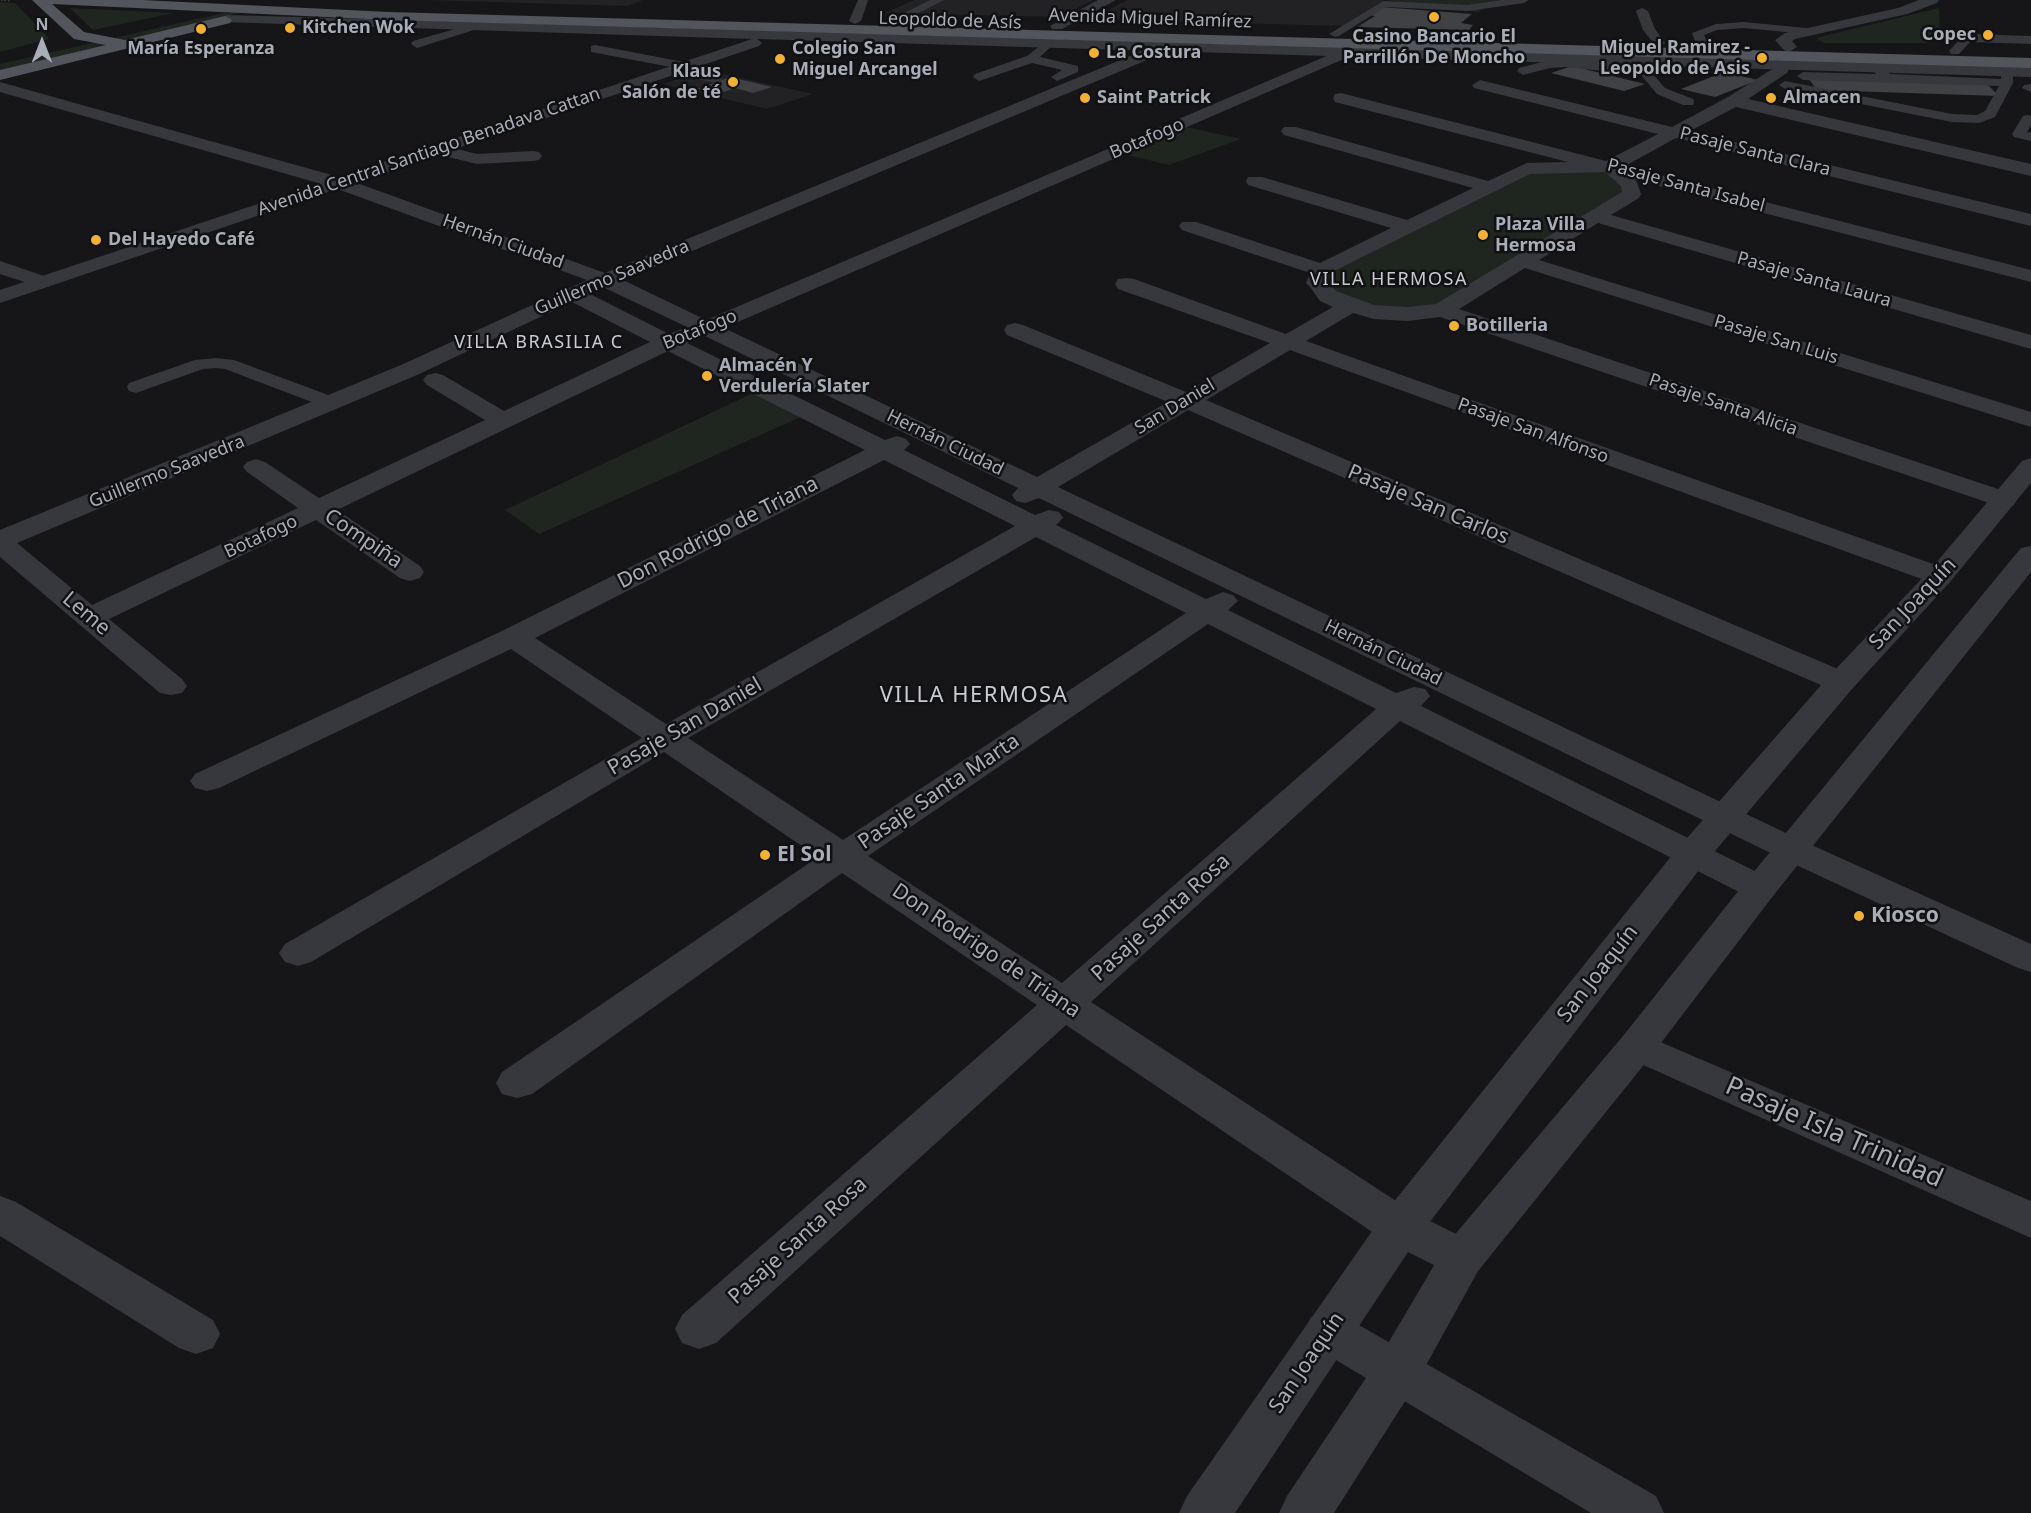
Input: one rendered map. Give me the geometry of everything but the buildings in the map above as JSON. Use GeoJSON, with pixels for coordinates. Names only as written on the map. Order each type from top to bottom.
{"type":"FeatureCollection","features":[{"type":"Feature","properties":{"kind":"main road"},"geometry":{"type":"LineString","coordinates":[[39,0],[79,36],[109,42],[139,41]]}},
{"type":"Feature","properties":{"kind":"main road"},"geometry":{"type":"LineString","coordinates":[[52,0],[227,10]]}},
{"type":"Feature","properties":{"kind":"main road","name":"Avenida Miguel Ramírez"},"geometry":{"type":"LineString","coordinates":[[187,0],[800,29],[2031,65]]}},
{"type":"Feature","properties":{"kind":"main road"},"geometry":{"type":"LineString","coordinates":[[0,61],[88,39],[260,5]]}},
{"type":"Feature","properties":{"kind":"main road","name":"Avenida Miguel Ramírez"},"geometry":{"type":"LineString","coordinates":[[260,5],[2031,54]]}},
{"type":"Feature","properties":{"kind":"main road"},"geometry":{"type":"LineString","coordinates":[[0,75],[139,41],[227,10]]}},
{"type":"Feature","properties":{"kind":"main road"},"geometry":{"type":"LineString","coordinates":[[929,33],[1057,26]]}},
{"type":"Feature","properties":{"kind":"street"},"geometry":{"type":"LineString","coordinates":[[282,5],[301,0]]}},
{"type":"Feature","properties":{"kind":"street"},"geometry":{"type":"LineString","coordinates":[[1057,26],[1108,0]]}},
{"type":"Feature","properties":{"kind":"street"},"geometry":{"type":"LineString","coordinates":[[1790,47],[1782,40],[1784,38],[1806,31],[1902,11],[1932,0]]}},
{"type":"Feature","properties":{"kind":"street","name":"Leopoldo de Asís"},"geometry":{"type":"LineString","coordinates":[[227,10],[473,27],[1348,52],[1639,66],[1783,64],[1881,73],[2007,77],[2030,83]]}},
{"type":"Feature","properties":{"kind":"street","name":"Avenida Central Santiago Benadava Cattan"},"geometry":{"type":"LineString","coordinates":[[0,297],[825,20]]}},
{"type":"Feature","properties":{"kind":"street","name":"Guillermo Saavedra"},"geometry":{"type":"LineString","coordinates":[[0,542],[332,403],[572,294],[1130,62],[1159,46]]}},
{"type":"Feature","properties":{"kind":"street","name":"Botafogo"},"geometry":{"type":"LineString","coordinates":[[90,617],[668,342],[706,328],[1348,52]]}},
{"type":"Feature","properties":{"kind":"street"},"geometry":{"type":"LineString","coordinates":[[1284,57],[1321,64]]}},
{"type":"Feature","properties":{"kind":"street"},"geometry":{"type":"LineString","coordinates":[[1189,226],[1321,270],[1527,170],[1610,166],[1734,101],[1780,70],[1783,64]]}},
{"type":"Feature","properties":{"kind":"street","name":"Pasaje Santa Clara"},"geometry":{"type":"LineString","coordinates":[[1479,85],[2031,220]]}},
{"type":"Feature","properties":{"kind":"street","name":"Hernán Ciudad"},"geometry":{"type":"LineString","coordinates":[[0,87],[339,183],[606,280],[1793,850],[2031,959]]}},
{"type":"Feature","properties":{"kind":"street","name":"Pasaje Santa Isabel"},"geometry":{"type":"LineString","coordinates":[[1341,98],[2031,276]]}},
{"type":"Feature","properties":{"kind":"street"},"geometry":{"type":"LineString","coordinates":[[1734,101],[2031,170]]}},
{"type":"Feature","properties":{"kind":"street"},"geometry":{"type":"LineString","coordinates":[[1290,131],[1489,187]]}},
{"type":"Feature","properties":{"kind":"street"},"geometry":{"type":"LineString","coordinates":[[438,149],[477,159],[532,156]]}},
{"type":"Feature","properties":{"kind":"street"},"geometry":{"type":"LineString","coordinates":[[1321,270],[1317,283],[1328,296],[1350,306],[1374,312],[1407,314],[1442,310],[1632,194],[1630,184],[1610,166]]}},
{"type":"Feature","properties":{"kind":"street"},"geometry":{"type":"LineString","coordinates":[[1255,181],[1409,227]]}},
{"type":"Feature","properties":{"kind":"street","name":"Pasaje Santa Laura"},"geometry":{"type":"LineString","coordinates":[[1597,217],[2031,342]]}},
{"type":"Feature","properties":{"kind":"street","name":"Pasaje San Luis"},"geometry":{"type":"LineString","coordinates":[[1522,261],[2031,420]]}},
{"type":"Feature","properties":{"kind":"street"},"geometry":{"type":"LineString","coordinates":[[0,267],[44,282]]}},
{"type":"Feature","properties":{"kind":"street","name":"Pasaje San Alfonso"},"geometry":{"type":"LineString","coordinates":[[1126,284],[1940,576]]}},
{"type":"Feature","properties":{"kind":"street","name":"Hernán Ciudad"},"geometry":{"type":"LineString","coordinates":[[572,294],[1760,888]]}},
{"type":"Feature","properties":{"kind":"street","name":"San Daniel"},"geometry":{"type":"LineString","coordinates":[[999,508],[1040,488],[1185,400],[1350,306]]}},
{"type":"Feature","properties":{"kind":"street","name":"Pasaje Santa Alicia"},"geometry":{"type":"LineString","coordinates":[[1442,310],[2004,500]]}},
{"type":"Feature","properties":{"kind":"street","name":"Pasaje San Carlos"},"geometry":{"type":"LineString","coordinates":[[1015,330],[1185,400],[1841,682]]}},
{"type":"Feature","properties":{"kind":"street"},"geometry":{"type":"LineString","coordinates":[[435,380],[504,421]]}},
{"type":"Feature","properties":{"kind":"street","name":"Don Rodrigo de Triana"},"geometry":{"type":"LineString","coordinates":[[207,781],[513,637],[883,450],[924,432]]}},
{"type":"Feature","properties":{"kind":"street","name":"San Joaquín"},"geometry":{"type":"LineString","coordinates":[[1205,1513],[1400,1227],[1693,854],[1841,682],[1940,576],[2031,466]]}},
{"type":"Feature","properties":{"kind":"street","name":"Compiña"},"geometry":{"type":"LineString","coordinates":[[256,467],[411,572]]}},
{"type":"Feature","properties":{"kind":"street","name":"Pasaje San Daniel"},"geometry":{"type":"LineString","coordinates":[[298,953],[665,738],[1035,525],[1075,505]]}},
{"type":"Feature","properties":{"kind":"street","name":"Leme"},"geometry":{"type":"LineString","coordinates":[[0,542],[171,686]]}},
{"type":"Feature","properties":{"kind":"street"},"geometry":{"type":"LineString","coordinates":[[1305,1513],[1397,1372],[1462,1258],[1636,1046],[1760,888],[2031,554]]}},
{"type":"Feature","properties":{"kind":"street","name":"Pasaje Santa Marta"},"geometry":{"type":"LineString","coordinates":[[517,1083],[843,856],[1244,587]]}},
{"type":"Feature","properties":{"kind":"street","name":"Don Rodrigo de Triana"},"geometry":{"type":"LineString","coordinates":[[513,637],[1400,1227],[1462,1258]]}},
{"type":"Feature","properties":{"kind":"street","name":"Pasaje Santa Rosa"},"geometry":{"type":"LineString","coordinates":[[699,1329],[1397,707],[1439,680]]}},
{"type":"Feature","properties":{"kind":"street","name":"Pasaje Isla Trinidad"},"geometry":{"type":"LineString","coordinates":[[1636,1046],[2031,1220]]}},
{"type":"Feature","properties":{"kind":"street"},"geometry":{"type":"LineString","coordinates":[[0,1214],[196,1334]]}},
{"type":"Feature","properties":{"kind":"street"},"geometry":{"type":"LineString","coordinates":[[1328,1330],[1638,1513]]}},
{"type":"Feature","properties":{"kind":"lane"},"geometry":{"type":"LineString","coordinates":[[855,21],[863,0]]}},
{"type":"Feature","properties":{"kind":"lane"},"geometry":{"type":"LineString","coordinates":[[893,22],[939,0]]}},
{"type":"Feature","properties":{"kind":"lane"},"geometry":{"type":"LineString","coordinates":[[1335,34],[1383,4],[1468,8],[1524,0]]}},
{"type":"Feature","properties":{"kind":"lane"},"geometry":{"type":"LineString","coordinates":[[1642,11],[1649,30],[1659,43]]}},
{"type":"Feature","properties":{"kind":"lane"},"geometry":{"type":"LineString","coordinates":[[1702,44],[1698,33],[1716,27],[1744,25],[1806,31]]}},
{"type":"Feature","properties":{"kind":"lane"},"geometry":{"type":"LineString","coordinates":[[417,44],[473,27]]}},
{"type":"Feature","properties":{"kind":"lane"},"geometry":{"type":"LineString","coordinates":[[1955,51],[1970,38],[2031,40]]}},
{"type":"Feature","properties":{"kind":"lane"},"geometry":{"type":"LineString","coordinates":[[979,77],[1031,59],[1049,43]]}},
{"type":"Feature","properties":{"kind":"lane"},"geometry":{"type":"LineString","coordinates":[[595,49],[716,79]]}},
{"type":"Feature","properties":{"kind":"lane"},"geometry":{"type":"LineString","coordinates":[[1031,59],[1074,69],[1057,77]]}},
{"type":"Feature","properties":{"kind":"lane"},"geometry":{"type":"LineString","coordinates":[[1523,71],[1550,64],[1565,63],[1639,66],[1665,94],[1688,102]]}},
{"type":"Feature","properties":{"kind":"lane"},"geometry":{"type":"LineString","coordinates":[[1803,76],[1881,73]]}},
{"type":"Feature","properties":{"kind":"lane"},"geometry":{"type":"LineString","coordinates":[[1785,85],[1967,120],[1979,119],[1990,114],[2007,77]]}},
{"type":"Feature","properties":{"kind":"lane"},"geometry":{"type":"LineString","coordinates":[[2028,119],[2019,134],[2031,137]]}},
{"type":"Feature","properties":{"kind":"lane"},"geometry":{"type":"LineString","coordinates":[[136,387],[201,364],[216,363],[228,364],[332,403]]}},
{"type":"Feature","properties":{"kind":"shaded area"},"geometry":{"type":"Polygon","coordinates":[[[425,0],[643,0],[628,6],[425,0]]]}},
{"type":"Feature","properties":{"kind":"shaded area"},"geometry":{"type":"Polygon","coordinates":[[[914,0],[1094,0],[1059,17],[885,13],[914,0]]]}},
{"type":"Feature","properties":{"kind":"shaded area"},"geometry":{"type":"Polygon","coordinates":[[[1127,0],[1384,0],[1343,26],[1092,19],[1127,0]]]}},
{"type":"Feature","properties":{"kind":"shaded area"},"geometry":{"type":"Polygon","coordinates":[[[1384,0],[1498,0],[1478,12],[1384,0]]]}},
{"type":"Feature","properties":{"kind":"shaded area"},"geometry":{"type":"Polygon","coordinates":[[[0,2],[15,3],[48,39],[0,52],[0,2]]]}},
{"type":"Feature","properties":{"kind":"shaded area"},"geometry":{"type":"Polygon","coordinates":[[[70,8],[174,13],[93,30],[70,8]]]}},
{"type":"Feature","properties":{"kind":"shaded area"},"geometry":{"type":"Polygon","coordinates":[[[1939,8],[1940,39],[1929,43],[1824,43],[1816,38],[1939,8]]]}},
{"type":"Feature","properties":{"kind":"shaded area"},"geometry":{"type":"Polygon","coordinates":[[[223,13],[238,13],[0,72],[0,64],[223,13]]]}},
{"type":"Feature","properties":{"kind":"shaded area"},"geometry":{"type":"Polygon","coordinates":[[[705,70],[813,94],[767,109],[663,84],[705,70]]]}},
{"type":"Feature","properties":{"kind":"shaded area"},"geometry":{"type":"Polygon","coordinates":[[[1182,126],[1241,139],[1169,165],[1119,153],[1182,126]]]}},
{"type":"Feature","properties":{"kind":"shaded area","name":"Plaza Villa Hermosa"},"geometry":{"type":"Polygon","coordinates":[[[1610,166],[1632,194],[1442,310],[1407,314],[1328,296],[1321,270],[1527,169],[1610,166]]]}},
{"type":"Feature","properties":{"kind":"shaded area"},"geometry":{"type":"Polygon","coordinates":[[[764,388],[812,412],[539,534],[505,510],[764,388]]]}},
{"type":"Feature","properties":{"kind":"place","name":"Casino Bancario El Parrillón De Moncho"},"geometry":{"type":"Point","coordinates":[1434,17]}},
{"type":"Feature","properties":{"kind":"place","name":"Kitchen Wok"},"geometry":{"type":"Point","coordinates":[290,28]}},
{"type":"Feature","properties":{"kind":"place","name":"María Esperanza"},"geometry":{"type":"Point","coordinates":[201,29]}},
{"type":"Feature","properties":{"kind":"place","name":"Copec"},"geometry":{"type":"Point","coordinates":[1988,35]}},
{"type":"Feature","properties":{"kind":"place","name":"La Costura"},"geometry":{"type":"Point","coordinates":[1094,53]}},
{"type":"Feature","properties":{"kind":"place","name":"Miguel Ramirez - Leopoldo de Asis"},"geometry":{"type":"Point","coordinates":[1762,58]}},
{"type":"Feature","properties":{"kind":"place","name":"Colegio San Miguel Arcangel"},"geometry":{"type":"Point","coordinates":[780,59]}},
{"type":"Feature","properties":{"kind":"place","name":"Klaus Salón de té"},"geometry":{"type":"Point","coordinates":[733,82]}},
{"type":"Feature","properties":{"kind":"place","name":"Saint Patrick"},"geometry":{"type":"Point","coordinates":[1085,98]}},
{"type":"Feature","properties":{"kind":"place","name":"Almacen"},"geometry":{"type":"Point","coordinates":[1771,98]}},
{"type":"Feature","properties":{"kind":"place","name":"Plaza Villa Hermosa"},"geometry":{"type":"Point","coordinates":[1483,235]}},
{"type":"Feature","properties":{"kind":"place","name":"Del Hayedo Café"},"geometry":{"type":"Point","coordinates":[96,240]}},
{"type":"Feature","properties":{"kind":"place","name":"Botilleria"},"geometry":{"type":"Point","coordinates":[1454,326]}},
{"type":"Feature","properties":{"kind":"place","name":"Almacén Y Verdulería Slater"},"geometry":{"type":"Point","coordinates":[707,376]}},
{"type":"Feature","properties":{"kind":"place","name":"El Sol"},"geometry":{"type":"Point","coordinates":[765,855]}},
{"type":"Feature","properties":{"kind":"place","name":"Kiosco"},"geometry":{"type":"Point","coordinates":[1859,916]}},
{"type":"Feature","properties":{"kind":"district","name":"VILLA HERMOSA"},"geometry":{"type":"Point","coordinates":[1389,280]}},
{"type":"Feature","properties":{"kind":"district","name":"VILLA BRASILIA C"},"geometry":{"type":"Point","coordinates":[539,343]}},
{"type":"Feature","properties":{"kind":"district","name":"VILLA HERMOSA"},"geometry":{"type":"Point","coordinates":[974,696]}}]}
